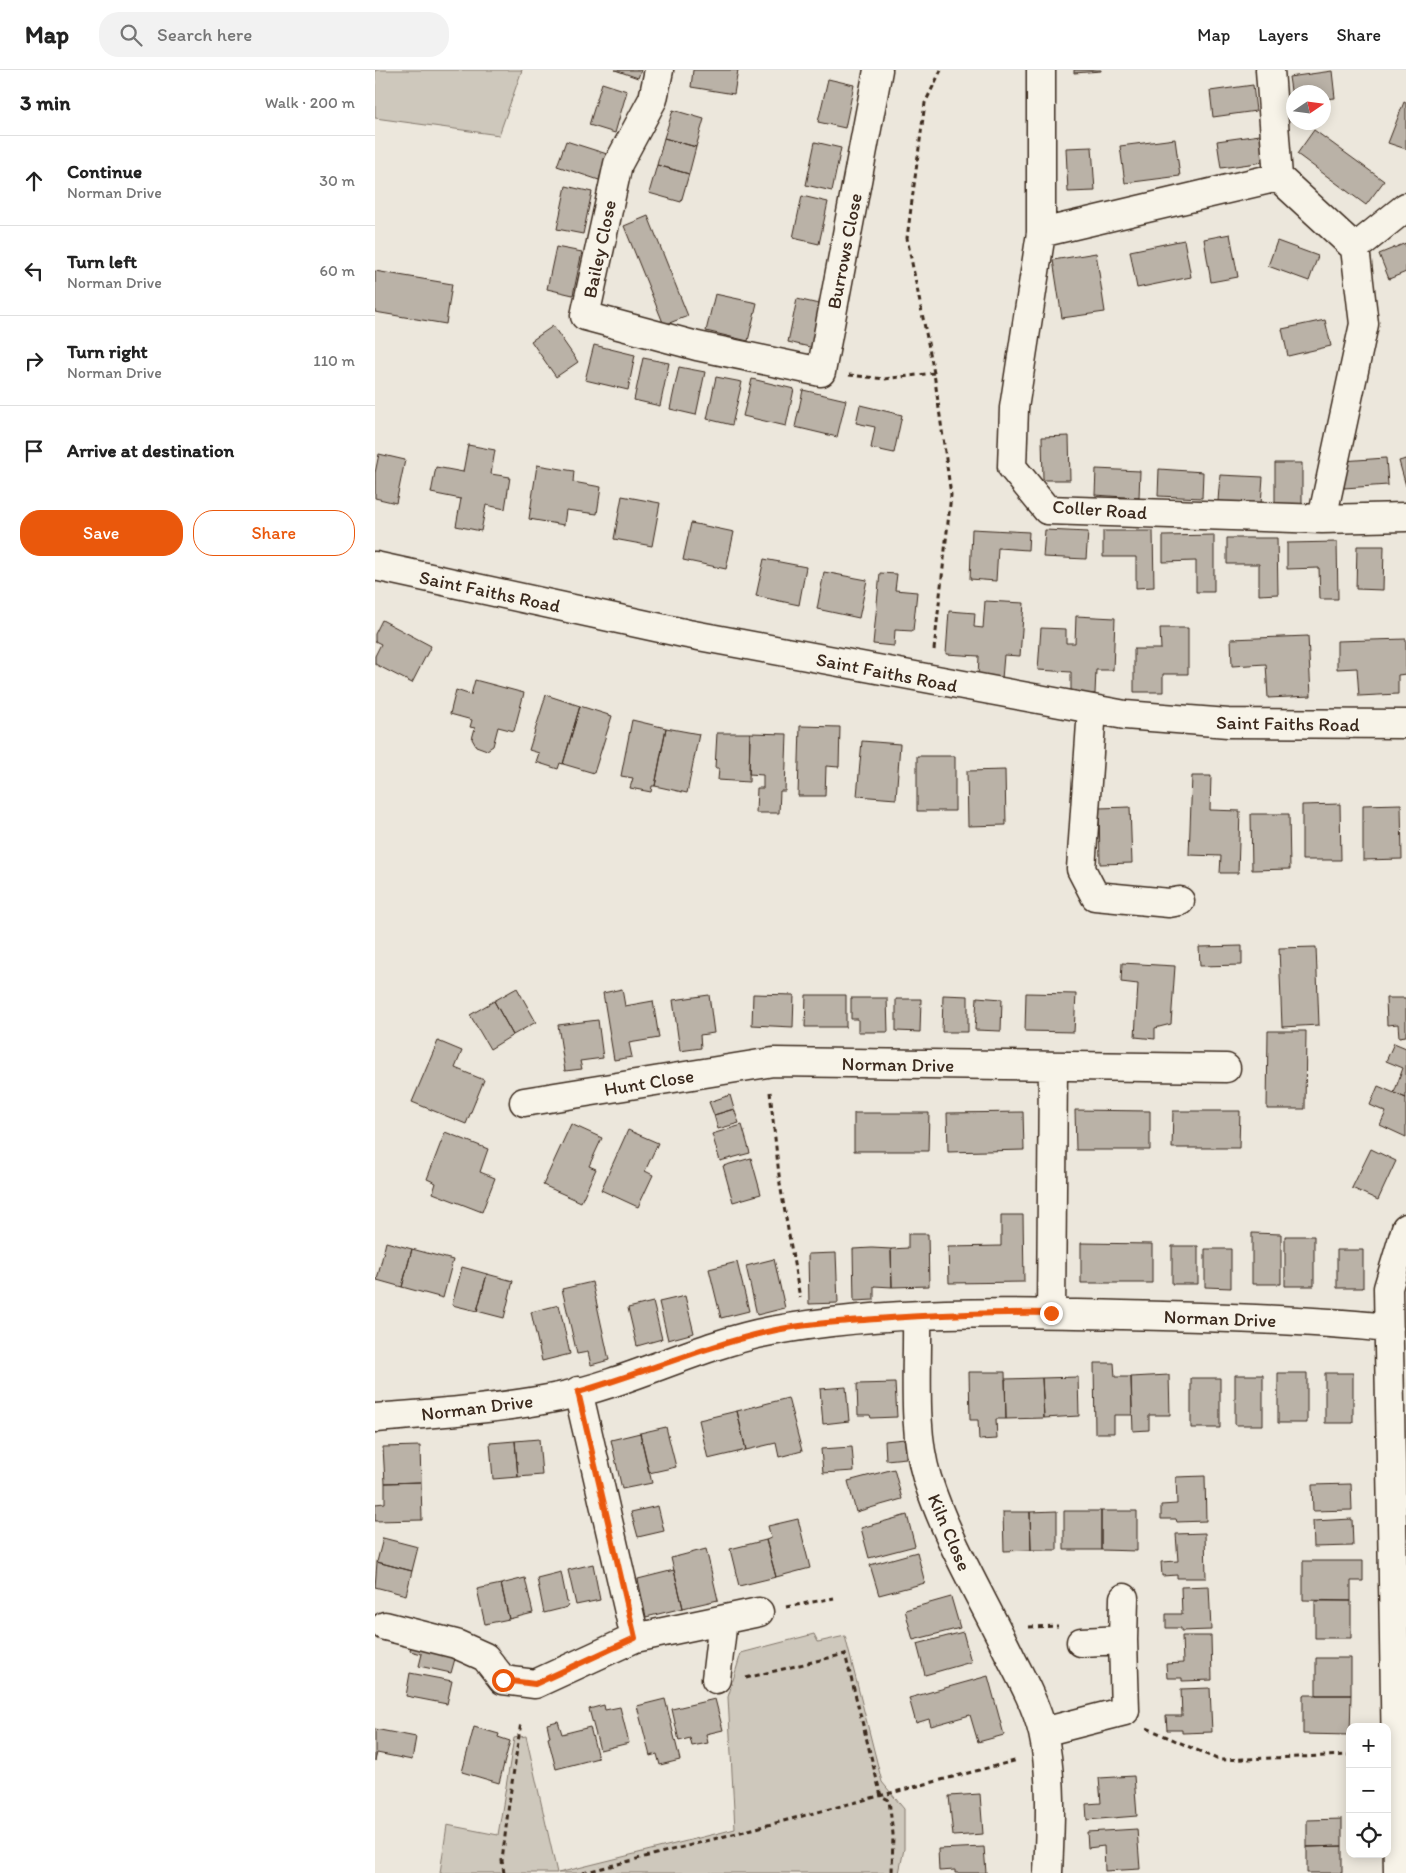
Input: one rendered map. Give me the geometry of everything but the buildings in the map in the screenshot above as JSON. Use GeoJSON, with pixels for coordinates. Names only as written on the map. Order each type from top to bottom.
{"type":"FeatureCollection","features":[{"type":"Feature","properties":{"kind":"street","name":"Bailey Close"},"geometry":{"type":"LineString","coordinates":[[659,70],[653,99],[618,164],[585,316],[761,361],[821,372]]}},
{"type":"Feature","properties":{"kind":"street","name":"Burrows Close"},"geometry":{"type":"LineString","coordinates":[[821,372],[878,70]]}},
{"type":"Feature","properties":{"kind":"street","name":"Coller Road"},"geometry":{"type":"LineString","coordinates":[[1041,70],[1041,233],[1015,408],[1012,467],[1047,510],[1321,519],[1406,517]]}},
{"type":"Feature","properties":{"kind":"street"},"geometry":{"type":"LineString","coordinates":[[1270,70],[1278,178],[1355,248],[1364,324],[1321,519]]}},
{"type":"Feature","properties":{"kind":"street"},"geometry":{"type":"LineString","coordinates":[[1041,233],[1278,178]]}},
{"type":"Feature","properties":{"kind":"street"},"geometry":{"type":"LineString","coordinates":[[1355,248],[1406,207]]}},
{"type":"Feature","properties":{"kind":"street","name":"Saint Faiths Road"},"geometry":{"type":"LineString","coordinates":[[375,566],[688,634],[1125,715],[1228,723],[1406,724]]}},
{"type":"Feature","properties":{"kind":"street"},"geometry":{"type":"LineString","coordinates":[[1092,709],[1081,869],[1095,896],[1169,903],[1180,901]]}},
{"type":"Feature","properties":{"kind":"street"},"geometry":{"type":"LineString","coordinates":[[1051,1313],[1053,1066]]}},
{"type":"Feature","properties":{"kind":"street","name":"Norman Drive"},"geometry":{"type":"LineString","coordinates":[[771,1075],[1053,1066],[1226,1068]]}},
{"type":"Feature","properties":{"kind":"street","name":"Hunt Close"},"geometry":{"type":"LineString","coordinates":[[524,1102],[771,1075]]}},
{"type":"Feature","properties":{"kind":"street"},"geometry":{"type":"LineString","coordinates":[[1398,1873],[1398,1459],[1389,1328],[1389,1288],[1406,1228]]}},
{"type":"Feature","properties":{"kind":"street","name":"Norman Drive"},"geometry":{"type":"LineString","coordinates":[[375,1418],[454,1412],[560,1397],[759,1334],[806,1326],[917,1316],[980,1312],[1051,1313],[1261,1320],[1389,1328]]}},
{"type":"Feature","properties":{"kind":"street","name":"Kiln Close"},"geometry":{"type":"LineString","coordinates":[[917,1316],[919,1442],[927,1478],[958,1557],[1001,1636],[1030,1696],[1044,1743],[1050,1823],[1048,1873]]}},
{"type":"Feature","properties":{"kind":"street"},"geometry":{"type":"LineString","coordinates":[[578,1392],[635,1638]]}},
{"type":"Feature","properties":{"kind":"street"},"geometry":{"type":"LineString","coordinates":[[1044,1743],[1125,1711],[1124,1598]]}},
{"type":"Feature","properties":{"kind":"street"},"geometry":{"type":"LineString","coordinates":[[385,1626],[456,1644],[485,1657],[503,1680],[535,1684],[635,1638],[759,1612]]}},
{"type":"Feature","properties":{"kind":"street"},"geometry":{"type":"LineString","coordinates":[[716,1679],[723,1620]]}},
{"type":"Feature","properties":{"kind":"street"},"geometry":{"type":"LineString","coordinates":[[1081,1642],[1123,1640]]}},
{"type":"Feature","properties":{"kind":"path"},"geometry":{"type":"LineString","coordinates":[[931,680],[951,495],[934,372],[907,238],[925,102],[941,70]]}},
{"type":"Feature","properties":{"kind":"path"},"geometry":{"type":"LineString","coordinates":[[821,372],[884,379],[934,372]]}},
{"type":"Feature","properties":{"kind":"path"},"geometry":{"type":"LineString","coordinates":[[771,1075],[780,1184],[806,1326]]}},
{"type":"Feature","properties":{"kind":"path"},"geometry":{"type":"LineString","coordinates":[[759,1612],[834,1598]]}},
{"type":"Feature","properties":{"kind":"path"},"geometry":{"type":"LineString","coordinates":[[1001,1636],[1017,1627],[1080,1626],[1081,1642]]}},
{"type":"Feature","properties":{"kind":"path"},"geometry":{"type":"LineString","coordinates":[[716,1679],[727,1682],[845,1654],[881,1796],[889,1800],[893,1834],[892,1873]]}},
{"type":"Feature","properties":{"kind":"path"},"geometry":{"type":"LineString","coordinates":[[1125,1711],[1137,1724],[1219,1760],[1346,1755]]}},
{"type":"Feature","properties":{"kind":"path"},"geometry":{"type":"LineString","coordinates":[[504,1873],[502,1861],[521,1722]]}},
{"type":"Feature","properties":{"kind":"path"},"geometry":{"type":"LineString","coordinates":[[583,1873],[881,1796],[1044,1743]]}},
{"type":"Feature","properties":{"kind":"shaded area"},"geometry":{"type":"Polygon","coordinates":[[[375,70],[522,70],[499,135],[375,118],[375,70]]]}},
{"type":"Feature","properties":{"kind":"shaded area"},"geometry":{"type":"Polygon","coordinates":[[[814,1634],[818,1642],[845,1636],[882,1782],[904,1809],[904,1849],[899,1873],[558,1873],[735,1829],[728,1697],[741,1653],[814,1634]]]}},
{"type":"Feature","properties":{"kind":"shaded area"},"geometry":{"type":"Polygon","coordinates":[[[526,1736],[557,1873],[440,1873],[447,1825],[498,1835],[514,1738],[526,1736]]]}},
{"type":"Feature","properties":{"kind":"route"},"geometry":{"type":"LineString","coordinates":[[503,1680],[535,1684],[635,1638],[578,1392],[759,1334],[801,1326],[980,1312],[1051,1313]]}}]}
